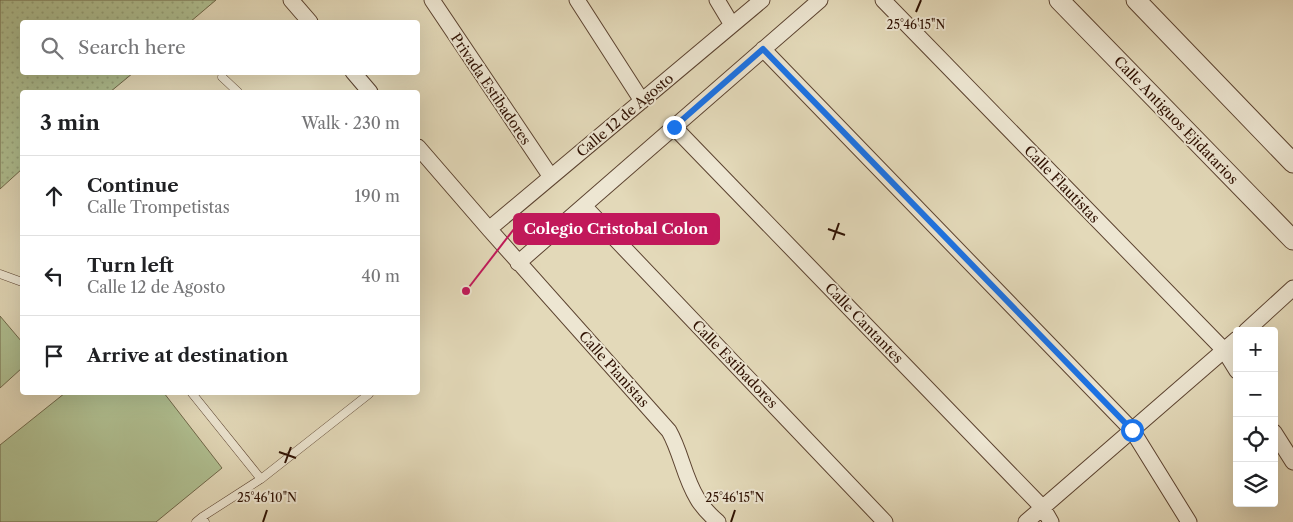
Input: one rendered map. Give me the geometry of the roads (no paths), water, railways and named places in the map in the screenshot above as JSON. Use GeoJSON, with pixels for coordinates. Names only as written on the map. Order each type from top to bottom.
{"type":"FeatureCollection","features":[{"type":"Feature","properties":{"kind":"street"},"geometry":{"type":"LineString","coordinates":[[291,0],[308,20]]}},
{"type":"Feature","properties":{"kind":"street","name":"Privada Estibadores"},"geometry":{"type":"LineString","coordinates":[[432,0],[551,177]]}},
{"type":"Feature","properties":{"kind":"street"},"geometry":{"type":"LineString","coordinates":[[577,0],[642,101]]}},
{"type":"Feature","properties":{"kind":"street"},"geometry":{"type":"LineString","coordinates":[[716,0],[732,25]]}},
{"type":"Feature","properties":{"kind":"street","name":"Calle 12 de Agosto"},"geometry":{"type":"LineString","coordinates":[[489,229],[762,0]]}},
{"type":"Feature","properties":{"kind":"street"},"geometry":{"type":"LineString","coordinates":[[518,263],[820,0]]}},
{"type":"Feature","properties":{"kind":"street","name":"Calle Flautistas"},"geometry":{"type":"LineString","coordinates":[[883,0],[1224,350],[1233,365]]}},
{"type":"Feature","properties":{"kind":"street","name":"Calle Antiguos Ejidatarios"},"geometry":{"type":"LineString","coordinates":[[1060,0],[1293,240]]}},
{"type":"Feature","properties":{"kind":"street"},"geometry":{"type":"LineString","coordinates":[[1136,0],[1293,163]]}},
{"type":"Feature","properties":{"kind":"street"},"geometry":{"type":"LineString","coordinates":[[763,49],[1132,430],[1189,522]]}},
{"type":"Feature","properties":{"kind":"street"},"geometry":{"type":"LineString","coordinates":[[356,75],[368,90]]}},
{"type":"Feature","properties":{"kind":"street","name":"Calle Cantantes"},"geometry":{"type":"LineString","coordinates":[[674,127],[1043,508],[1051,522]]}},
{"type":"Feature","properties":{"kind":"street","name":"Calle Pianistas"},"geometry":{"type":"LineString","coordinates":[[420,149],[518,263],[669,431],[675,442],[690,486],[697,499],[718,522]]}},
{"type":"Feature","properties":{"kind":"street","name":"Calle Estibadores"},"geometry":{"type":"LineString","coordinates":[[584,206],[885,522]]}},
{"type":"Feature","properties":{"kind":"street"},"geometry":{"type":"LineString","coordinates":[[1250,327],[1293,288]]}},
{"type":"Feature","properties":{"kind":"street"},"geometry":{"type":"LineString","coordinates":[[1026,522],[1233,342]]}},
{"type":"Feature","properties":{"kind":"street"},"geometry":{"type":"LineString","coordinates":[[1278,438],[1293,462]]}},
{"type":"Feature","properties":{"kind":"lane"},"geometry":{"type":"LineString","coordinates":[[222,77],[236,90]]}},
{"type":"Feature","properties":{"kind":"lane"},"geometry":{"type":"LineString","coordinates":[[0,274],[20,281]]}},
{"type":"Feature","properties":{"kind":"lane"},"geometry":{"type":"LineString","coordinates":[[192,395],[261,479]]}},
{"type":"Feature","properties":{"kind":"lane"},"geometry":{"type":"LineString","coordinates":[[201,520],[261,479],[368,395]]}},
{"type":"Feature","properties":{"kind":"place","name":"Colegio Cristobal Colon"},"geometry":{"type":"Point","coordinates":[466,291]}}]}
